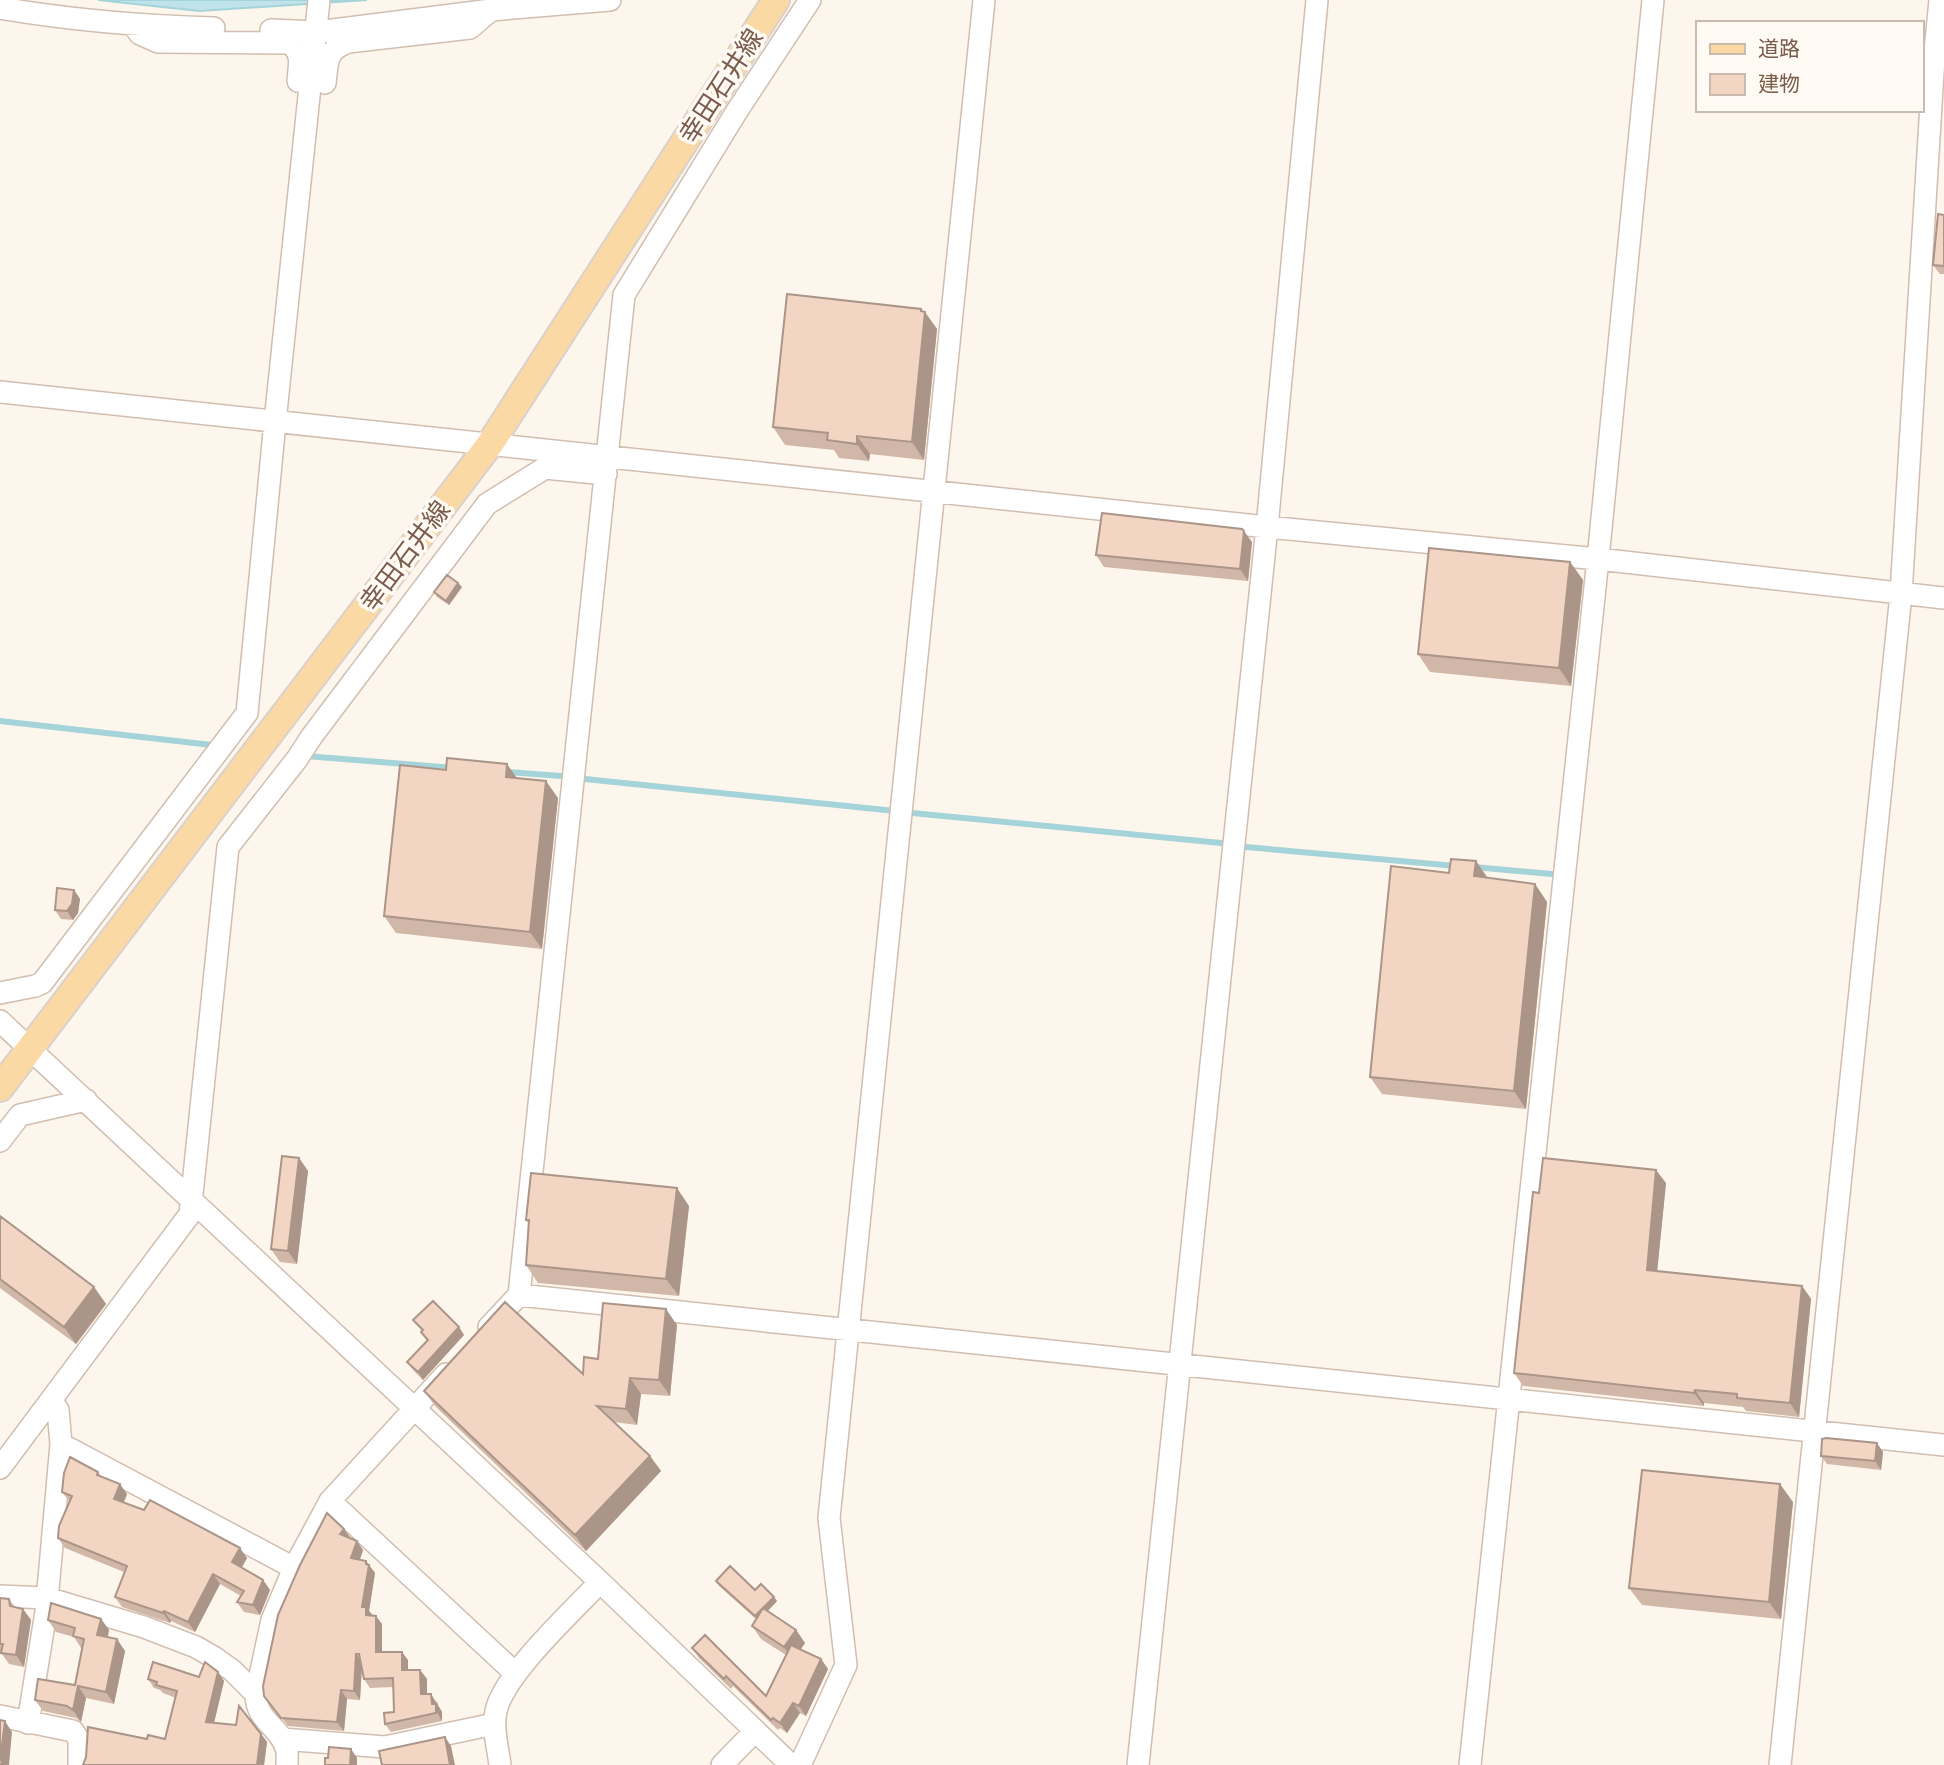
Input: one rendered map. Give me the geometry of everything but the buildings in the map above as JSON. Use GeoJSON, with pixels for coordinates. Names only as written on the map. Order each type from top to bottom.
{"type":"FeatureCollection","features":[{"type":"Feature","properties":{"kind":"main road","name":"幸田石井線"},"geometry":{"type":"LineString","coordinates":[[0,1088],[490,444],[776,0]]}},
{"type":"Feature","properties":{"kind":"street"},"geometry":{"type":"LineString","coordinates":[[0,993],[42,982],[247,713],[319,0]]}},
{"type":"Feature","properties":{"kind":"street"},"geometry":{"type":"LineString","coordinates":[[0,8],[133,26],[317,32],[491,10],[610,0]]}},
{"type":"Feature","properties":{"kind":"street"},"geometry":{"type":"LineString","coordinates":[[475,1342],[519,1295],[624,295],[737,111],[810,0]]}},
{"type":"Feature","properties":{"kind":"street"},"geometry":{"type":"LineString","coordinates":[[800,1765],[846,1665],[829,1518],[985,0]]}},
{"type":"Feature","properties":{"kind":"street"},"geometry":{"type":"LineString","coordinates":[[1138,1765],[1267,527],[1317,0]]}},
{"type":"Feature","properties":{"kind":"street"},"geometry":{"type":"LineString","coordinates":[[1470,1765],[1598,559],[1653,0]]}},
{"type":"Feature","properties":{"kind":"street"},"geometry":{"type":"LineString","coordinates":[[1780,1765],[1901,594],[1933,72],[1940,0]]}},
{"type":"Feature","properties":{"kind":"street"},"geometry":{"type":"LineString","coordinates":[[297,218],[307,215],[313,206],[330,52],[348,42],[470,28],[491,10]]}},
{"type":"Feature","properties":{"kind":"street"},"geometry":{"type":"LineString","coordinates":[[133,26],[140,34],[158,42],[289,43],[297,49],[300,56],[285,200],[288,212],[297,218]]}},
{"type":"Feature","properties":{"kind":"street"},"geometry":{"type":"LineString","coordinates":[[0,392],[490,444],[607,465],[935,492],[1598,559],[1944,598]]}},
{"type":"Feature","properties":{"kind":"street"},"geometry":{"type":"LineString","coordinates":[[0,1468],[190,1214],[228,847],[298,759],[312,736],[487,504],[545,468],[607,465]]}},
{"type":"Feature","properties":{"kind":"street"},"geometry":{"type":"LineString","coordinates":[[0,1021],[600,1582],[791,1765]]}},
{"type":"Feature","properties":{"kind":"street"},"geometry":{"type":"LineString","coordinates":[[0,1141],[20,1115],[86,1100]]}},
{"type":"Feature","properties":{"kind":"street"},"geometry":{"type":"LineString","coordinates":[[519,1295],[1944,1445]]}},
{"type":"Feature","properties":{"kind":"street"},"geometry":{"type":"LineString","coordinates":[[287,1765],[287,1750],[282,1739],[257,1710],[256,1694],[272,1619],[294,1568],[330,1501],[458,1361]]}},
{"type":"Feature","properties":{"kind":"street"},"geometry":{"type":"LineString","coordinates":[[28,1723],[47,1598],[61,1444],[58,1410],[51,1400]]}},
{"type":"Feature","properties":{"kind":"street"},"geometry":{"type":"LineString","coordinates":[[61,1444],[294,1568]]}},
{"type":"Feature","properties":{"kind":"street"},"geometry":{"type":"LineString","coordinates":[[330,1501],[515,1673]]}},
{"type":"Feature","properties":{"kind":"street"},"geometry":{"type":"LineString","coordinates":[[500,1765],[496,1710],[507,1684],[600,1582]]}},
{"type":"Feature","properties":{"kind":"street"},"geometry":{"type":"LineString","coordinates":[[0,1596],[47,1598],[144,1627],[196,1647],[233,1671],[256,1694]]}},
{"type":"Feature","properties":{"kind":"street"},"geometry":{"type":"LineString","coordinates":[[0,1716],[73,1731],[79,1740],[79,1765]]}},
{"type":"Feature","properties":{"kind":"street"},"geometry":{"type":"LineString","coordinates":[[282,1739],[385,1747],[495,1724]]}},
{"type":"Feature","properties":{"kind":"street"},"geometry":{"type":"LineString","coordinates":[[722,1765],[755,1731]]}},
{"type":"Feature","properties":{"kind":"water"},"geometry":{"type":"Polygon","coordinates":[[[98,0],[367,0],[199,11],[98,0]]]}},
{"type":"Feature","properties":{"kind":"waterway"},"geometry":{"type":"LineString","coordinates":[[0,721],[212,745]]}},
{"type":"Feature","properties":{"kind":"waterway"},"geometry":{"type":"LineString","coordinates":[[306,756],[454,768]]}},
{"type":"Feature","properties":{"kind":"waterway"},"geometry":{"type":"LineString","coordinates":[[507,772],[561,776]]}},
{"type":"Feature","properties":{"kind":"waterway"},"geometry":{"type":"LineString","coordinates":[[585,779],[895,811]]}},
{"type":"Feature","properties":{"kind":"waterway"},"geometry":{"type":"LineString","coordinates":[[912,813],[1221,843]]}},
{"type":"Feature","properties":{"kind":"waterway"},"geometry":{"type":"LineString","coordinates":[[1246,847],[1456,866]]}},
{"type":"Feature","properties":{"kind":"waterway"},"geometry":{"type":"LineString","coordinates":[[1474,867],[1552,874]]}}]}
